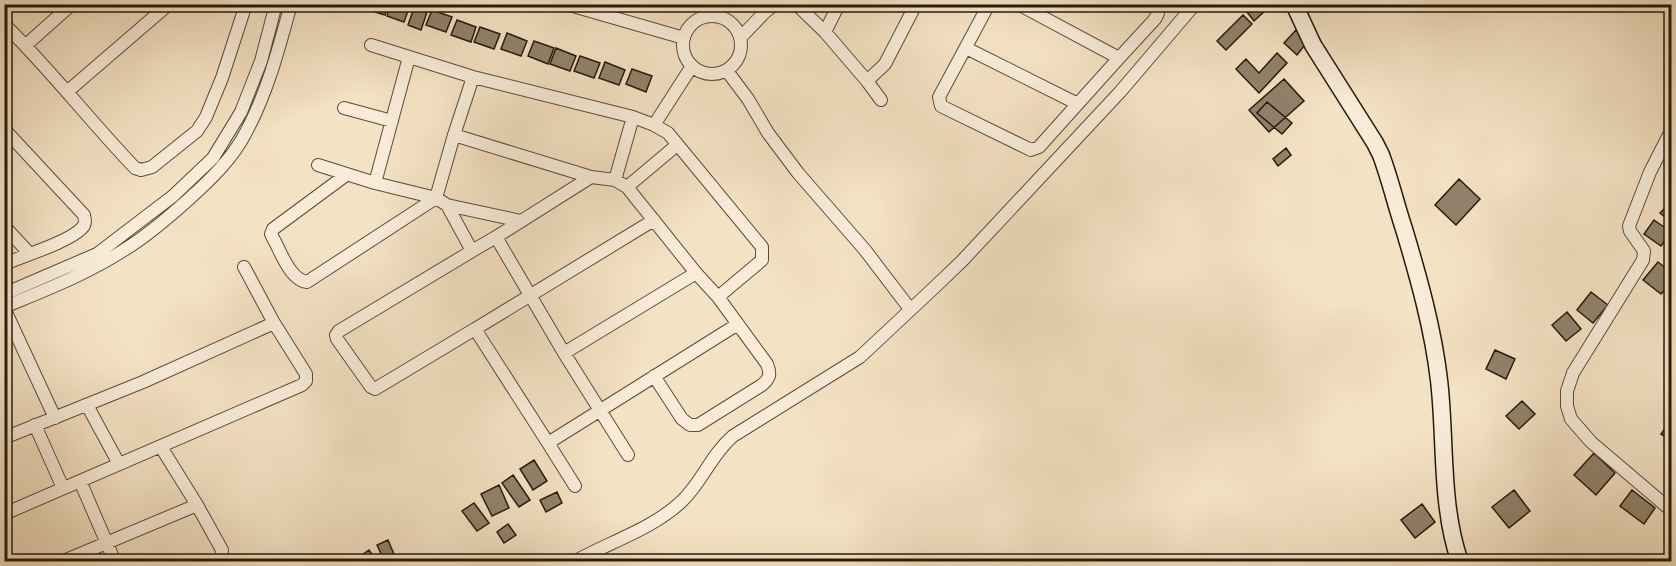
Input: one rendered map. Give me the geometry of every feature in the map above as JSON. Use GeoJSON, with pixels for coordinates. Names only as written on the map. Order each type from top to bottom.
{"type":"FeatureCollection","features":[{"type":"Feature","properties":{"kind":"street"},"geometry":{"type":"LineString","coordinates":[[26,45],[72,4]]}},
{"type":"Feature","properties":{"kind":"street"},"geometry":{"type":"LineString","coordinates":[[68,91],[169,4]]}},
{"type":"Feature","properties":{"kind":"street"},"geometry":{"type":"LineString","coordinates":[[4,24],[68,91],[109,141],[135,168],[141,170],[152,167],[197,131],[206,117],[246,4]]}},
{"type":"Feature","properties":{"kind":"street"},"geometry":{"type":"LineString","coordinates":[[4,294],[98,254],[173,196],[213,158],[241,112],[261,61],[276,4]]}},
{"type":"Feature","properties":{"kind":"street"},"geometry":{"type":"LineString","coordinates":[[55,418],[4,307],[72,279],[126,250],[175,211],[224,164],[245,135],[260,102],[291,4]]}},
{"type":"Feature","properties":{"kind":"street"},"geometry":{"type":"LineString","coordinates":[[566,4],[684,38]]}},
{"type":"Feature","properties":{"kind":"street"},"geometry":{"type":"LineString","coordinates":[[741,37],[775,4]]}},
{"type":"Feature","properties":{"kind":"street"},"geometry":{"type":"LineString","coordinates":[[796,4],[825,32],[881,100]]}},
{"type":"Feature","properties":{"kind":"street"},"geometry":{"type":"LineString","coordinates":[[825,32],[839,4]]}},
{"type":"Feature","properties":{"kind":"street"},"geometry":{"type":"LineString","coordinates":[[867,81],[885,64],[916,4]]}},
{"type":"Feature","properties":{"kind":"street"},"geometry":{"type":"LineString","coordinates":[[989,4],[936,103],[1031,150],[1036,150],[1155,19],[1159,4]]}},
{"type":"Feature","properties":{"kind":"street"},"geometry":{"type":"LineString","coordinates":[[1018,4],[1119,58]]}},
{"type":"Feature","properties":{"kind":"street"},"geometry":{"type":"LineString","coordinates":[[574,561],[658,521],[685,499],[720,447],[733,436],[860,357],[962,261],[1120,92],[1195,4]]}},
{"type":"Feature","properties":{"kind":"street"},"geometry":{"type":"LineString","coordinates":[[1294,4],[1313,45],[1378,149],[1416,271],[1435,349],[1440,383],[1449,511],[1452,536],[1460,561]]}},
{"type":"Feature","properties":{"kind":"street"},"geometry":{"type":"LineString","coordinates":[[715,16],[731,22],[741,37],[742,44],[739,57],[727,71],[707,74],[692,66],[684,53],[684,38],[692,24],[698,19],[715,16]]}},
{"type":"Feature","properties":{"kind":"street"},"geometry":{"type":"LineString","coordinates":[[370,45],[473,77],[633,117],[654,124],[668,133],[762,247],[762,260],[718,297]]}},
{"type":"Feature","properties":{"kind":"street"},"geometry":{"type":"LineString","coordinates":[[966,48],[1077,103]]}},
{"type":"Feature","properties":{"kind":"street"},"geometry":{"type":"LineString","coordinates":[[375,183],[409,57]]}},
{"type":"Feature","properties":{"kind":"street"},"geometry":{"type":"LineString","coordinates":[[654,124],[692,66]]}},
{"type":"Feature","properties":{"kind":"street"},"geometry":{"type":"LineString","coordinates":[[727,71],[791,165],[865,250],[910,309]]}},
{"type":"Feature","properties":{"kind":"street"},"geometry":{"type":"LineString","coordinates":[[346,175],[273,229],[271,234],[273,238],[294,274],[301,281],[307,282],[436,198],[473,77]]}},
{"type":"Feature","properties":{"kind":"street"},"geometry":{"type":"LineString","coordinates":[[344,108],[392,121]]}},
{"type":"Feature","properties":{"kind":"street"},"geometry":{"type":"LineString","coordinates":[[615,180],[633,117]]}},
{"type":"Feature","properties":{"kind":"street"},"geometry":{"type":"LineString","coordinates":[[4,129],[84,215],[85,222],[82,228],[71,236],[4,264]]}},
{"type":"Feature","properties":{"kind":"street"},"geometry":{"type":"LineString","coordinates":[[1671,129],[1650,172],[1629,226],[1644,251],[1643,260],[1581,358],[1567,391],[1567,406],[1571,419],[1581,431],[1671,511]]}},
{"type":"Feature","properties":{"kind":"street"},"geometry":{"type":"LineString","coordinates":[[454,135],[591,177],[615,180],[627,188],[718,297],[767,364],[770,373],[768,380],[762,385],[698,425],[690,425],[682,419],[654,376]]}},
{"type":"Feature","properties":{"kind":"street"},"geometry":{"type":"LineString","coordinates":[[627,188],[677,145]]}},
{"type":"Feature","properties":{"kind":"street"},"geometry":{"type":"LineString","coordinates":[[318,165],[346,175],[436,198],[447,205],[520,221]]}},
{"type":"Feature","properties":{"kind":"street"},"geometry":{"type":"LineString","coordinates":[[591,177],[339,331],[336,334],[337,339],[371,387],[375,389],[654,220]]}},
{"type":"Feature","properties":{"kind":"street"},"geometry":{"type":"LineString","coordinates":[[447,205],[472,251]]}},
{"type":"Feature","properties":{"kind":"street"},"geometry":{"type":"LineString","coordinates":[[4,226],[30,254]]}},
{"type":"Feature","properties":{"kind":"street"},"geometry":{"type":"LineString","coordinates":[[496,237],[564,353],[628,455]]}},
{"type":"Feature","properties":{"kind":"street"},"geometry":{"type":"LineString","coordinates":[[4,514],[302,385],[306,381],[306,374],[274,323],[244,267]]}},
{"type":"Feature","properties":{"kind":"street"},"geometry":{"type":"LineString","coordinates":[[564,353],[696,273]]}},
{"type":"Feature","properties":{"kind":"street"},"geometry":{"type":"LineString","coordinates":[[4,438],[143,382],[274,323]]}},
{"type":"Feature","properties":{"kind":"street"},"geometry":{"type":"LineString","coordinates":[[548,443],[738,324]]}},
{"type":"Feature","properties":{"kind":"street"},"geometry":{"type":"LineString","coordinates":[[475,329],[575,486]]}},
{"type":"Feature","properties":{"kind":"street"},"geometry":{"type":"LineString","coordinates":[[87,405],[119,464]]}},
{"type":"Feature","properties":{"kind":"street"},"geometry":{"type":"LineString","coordinates":[[35,425],[63,488]]}},
{"type":"Feature","properties":{"kind":"street"},"geometry":{"type":"LineString","coordinates":[[161,447],[222,550],[220,561]]}},
{"type":"Feature","properties":{"kind":"street"},"geometry":{"type":"LineString","coordinates":[[80,482],[115,561]]}},
{"type":"Feature","properties":{"kind":"street"},"geometry":{"type":"LineString","coordinates":[[61,561],[197,505]]}},
{"type":"Feature","properties":{"kind":"building"},"geometry":{"type":"Polygon","coordinates":[[[377,4],[389,4],[385,15],[375,12],[377,4]]]}},
{"type":"Feature","properties":{"kind":"building"},"geometry":{"type":"Polygon","coordinates":[[[391,4],[409,8],[404,22],[387,16],[391,4]]]}},
{"type":"Feature","properties":{"kind":"building"},"geometry":{"type":"Polygon","coordinates":[[[1256,4],[1261,4],[1266,10],[1254,21],[1247,12],[1256,4]]]}},
{"type":"Feature","properties":{"kind":"building"},"geometry":{"type":"Polygon","coordinates":[[[414,8],[427,12],[421,30],[408,25],[414,8]]]}},
{"type":"Feature","properties":{"kind":"building"},"geometry":{"type":"Polygon","coordinates":[[[432,10],[452,17],[446,32],[426,25],[432,10]]]}},
{"type":"Feature","properties":{"kind":"building"},"geometry":{"type":"Polygon","coordinates":[[[1243,15],[1252,24],[1226,50],[1217,41],[1243,15]]]}},
{"type":"Feature","properties":{"kind":"building"},"geometry":{"type":"Polygon","coordinates":[[[457,20],[476,27],[471,42],[451,35],[457,20]]]}},
{"type":"Feature","properties":{"kind":"building"},"geometry":{"type":"Polygon","coordinates":[[[480,27],[500,34],[494,49],[474,42],[480,27]]]}},
{"type":"Feature","properties":{"kind":"building"},"geometry":{"type":"Polygon","coordinates":[[[1296,30],[1308,41],[1297,55],[1284,43],[1296,30]]]}},
{"type":"Feature","properties":{"kind":"building"},"geometry":{"type":"Polygon","coordinates":[[[507,33],[527,41],[521,56],[501,49],[507,33]]]}},
{"type":"Feature","properties":{"kind":"building"},"geometry":{"type":"Polygon","coordinates":[[[534,41],[554,48],[548,64],[528,56],[534,41]]]}},
{"type":"Feature","properties":{"kind":"building"},"geometry":{"type":"Polygon","coordinates":[[[556,48],[576,56],[570,71],[550,64],[556,48]]]}},
{"type":"Feature","properties":{"kind":"building"},"geometry":{"type":"Polygon","coordinates":[[[1277,53],[1287,63],[1259,93],[1236,69],[1246,59],[1259,73],[1277,53]]]}},
{"type":"Feature","properties":{"kind":"building"},"geometry":{"type":"Polygon","coordinates":[[[580,56],[600,63],[594,78],[574,71],[580,56]]]}},
{"type":"Feature","properties":{"kind":"building"},"geometry":{"type":"Polygon","coordinates":[[[605,62],[625,70],[619,85],[599,78],[605,62]]]}},
{"type":"Feature","properties":{"kind":"building"},"geometry":{"type":"Polygon","coordinates":[[[632,69],[652,76],[646,92],[626,84],[632,69]]]}},
{"type":"Feature","properties":{"kind":"building"},"geometry":{"type":"Polygon","coordinates":[[[1284,79],[1304,101],[1269,132],[1249,110],[1284,79]]]}},
{"type":"Feature","properties":{"kind":"building"},"geometry":{"type":"Polygon","coordinates":[[[1267,102],[1292,123],[1282,134],[1257,113],[1267,102]]]}},
{"type":"Feature","properties":{"kind":"building"},"geometry":{"type":"Polygon","coordinates":[[[1286,148],[1291,155],[1278,166],[1273,159],[1286,148]]]}},
{"type":"Feature","properties":{"kind":"building"},"geometry":{"type":"Polygon","coordinates":[[[1459,179],[1480,199],[1456,225],[1435,205],[1459,179]]]}},
{"type":"Feature","properties":{"kind":"building"},"geometry":{"type":"Polygon","coordinates":[[[1668,205],[1672,208],[1672,223],[1660,213],[1668,205]]]}},
{"type":"Feature","properties":{"kind":"building"},"geometry":{"type":"Polygon","coordinates":[[[1654,220],[1671,232],[1661,246],[1644,234],[1654,220]]]}},
{"type":"Feature","properties":{"kind":"building"},"geometry":{"type":"Polygon","coordinates":[[[1658,262],[1672,273],[1672,281],[1661,294],[1643,280],[1658,262]]]}},
{"type":"Feature","properties":{"kind":"building"},"geometry":{"type":"Polygon","coordinates":[[[1591,292],[1608,305],[1593,323],[1577,310],[1591,292]]]}},
{"type":"Feature","properties":{"kind":"building"},"geometry":{"type":"Polygon","coordinates":[[[1567,312],[1581,329],[1566,341],[1552,325],[1567,312]]]}},
{"type":"Feature","properties":{"kind":"building"},"geometry":{"type":"Polygon","coordinates":[[[1495,350],[1515,359],[1506,379],[1486,369],[1495,350]]]}},
{"type":"Feature","properties":{"kind":"building"},"geometry":{"type":"Polygon","coordinates":[[[1522,401],[1535,414],[1519,429],[1506,416],[1522,401]]]}},
{"type":"Feature","properties":{"kind":"building"},"geometry":{"type":"Polygon","coordinates":[[[1672,419],[1672,441],[1661,434],[1672,419]]]}},
{"type":"Feature","properties":{"kind":"building"},"geometry":{"type":"Polygon","coordinates":[[[1594,453],[1615,473],[1596,495],[1574,475],[1594,453]]]}},
{"type":"Feature","properties":{"kind":"building"},"geometry":{"type":"Polygon","coordinates":[[[534,460],[547,481],[533,490],[520,469],[534,460]]]}},
{"type":"Feature","properties":{"kind":"building"},"geometry":{"type":"Polygon","coordinates":[[[513,475],[530,500],[519,507],[502,483],[513,475]]]}},
{"type":"Feature","properties":{"kind":"building"},"geometry":{"type":"Polygon","coordinates":[[[499,485],[509,508],[492,516],[481,494],[499,485]]]}},
{"type":"Feature","properties":{"kind":"building"},"geometry":{"type":"Polygon","coordinates":[[[1514,490],[1530,511],[1509,528],[1492,507],[1514,490]]]}},
{"type":"Feature","properties":{"kind":"building"},"geometry":{"type":"Polygon","coordinates":[[[1632,490],[1655,508],[1644,524],[1620,506],[1632,490]]]}},
{"type":"Feature","properties":{"kind":"building"},"geometry":{"type":"Polygon","coordinates":[[[557,492],[562,503],[546,512],[540,500],[557,492]]]}},
{"type":"Feature","properties":{"kind":"building"},"geometry":{"type":"Polygon","coordinates":[[[474,503],[489,523],[477,531],[462,511],[474,503]]]}},
{"type":"Feature","properties":{"kind":"building"},"geometry":{"type":"Polygon","coordinates":[[[1422,504],[1435,522],[1415,538],[1401,520],[1422,504]]]}},
{"type":"Feature","properties":{"kind":"building"},"geometry":{"type":"Polygon","coordinates":[[[508,524],[516,535],[504,543],[497,532],[508,524]]]}},
{"type":"Feature","properties":{"kind":"building"},"geometry":{"type":"Polygon","coordinates":[[[388,540],[396,559],[385,562],[377,545],[388,540]]]}},
{"type":"Feature","properties":{"kind":"building"},"geometry":{"type":"Polygon","coordinates":[[[369,550],[377,562],[362,562],[359,557],[369,550]]]}}]}
